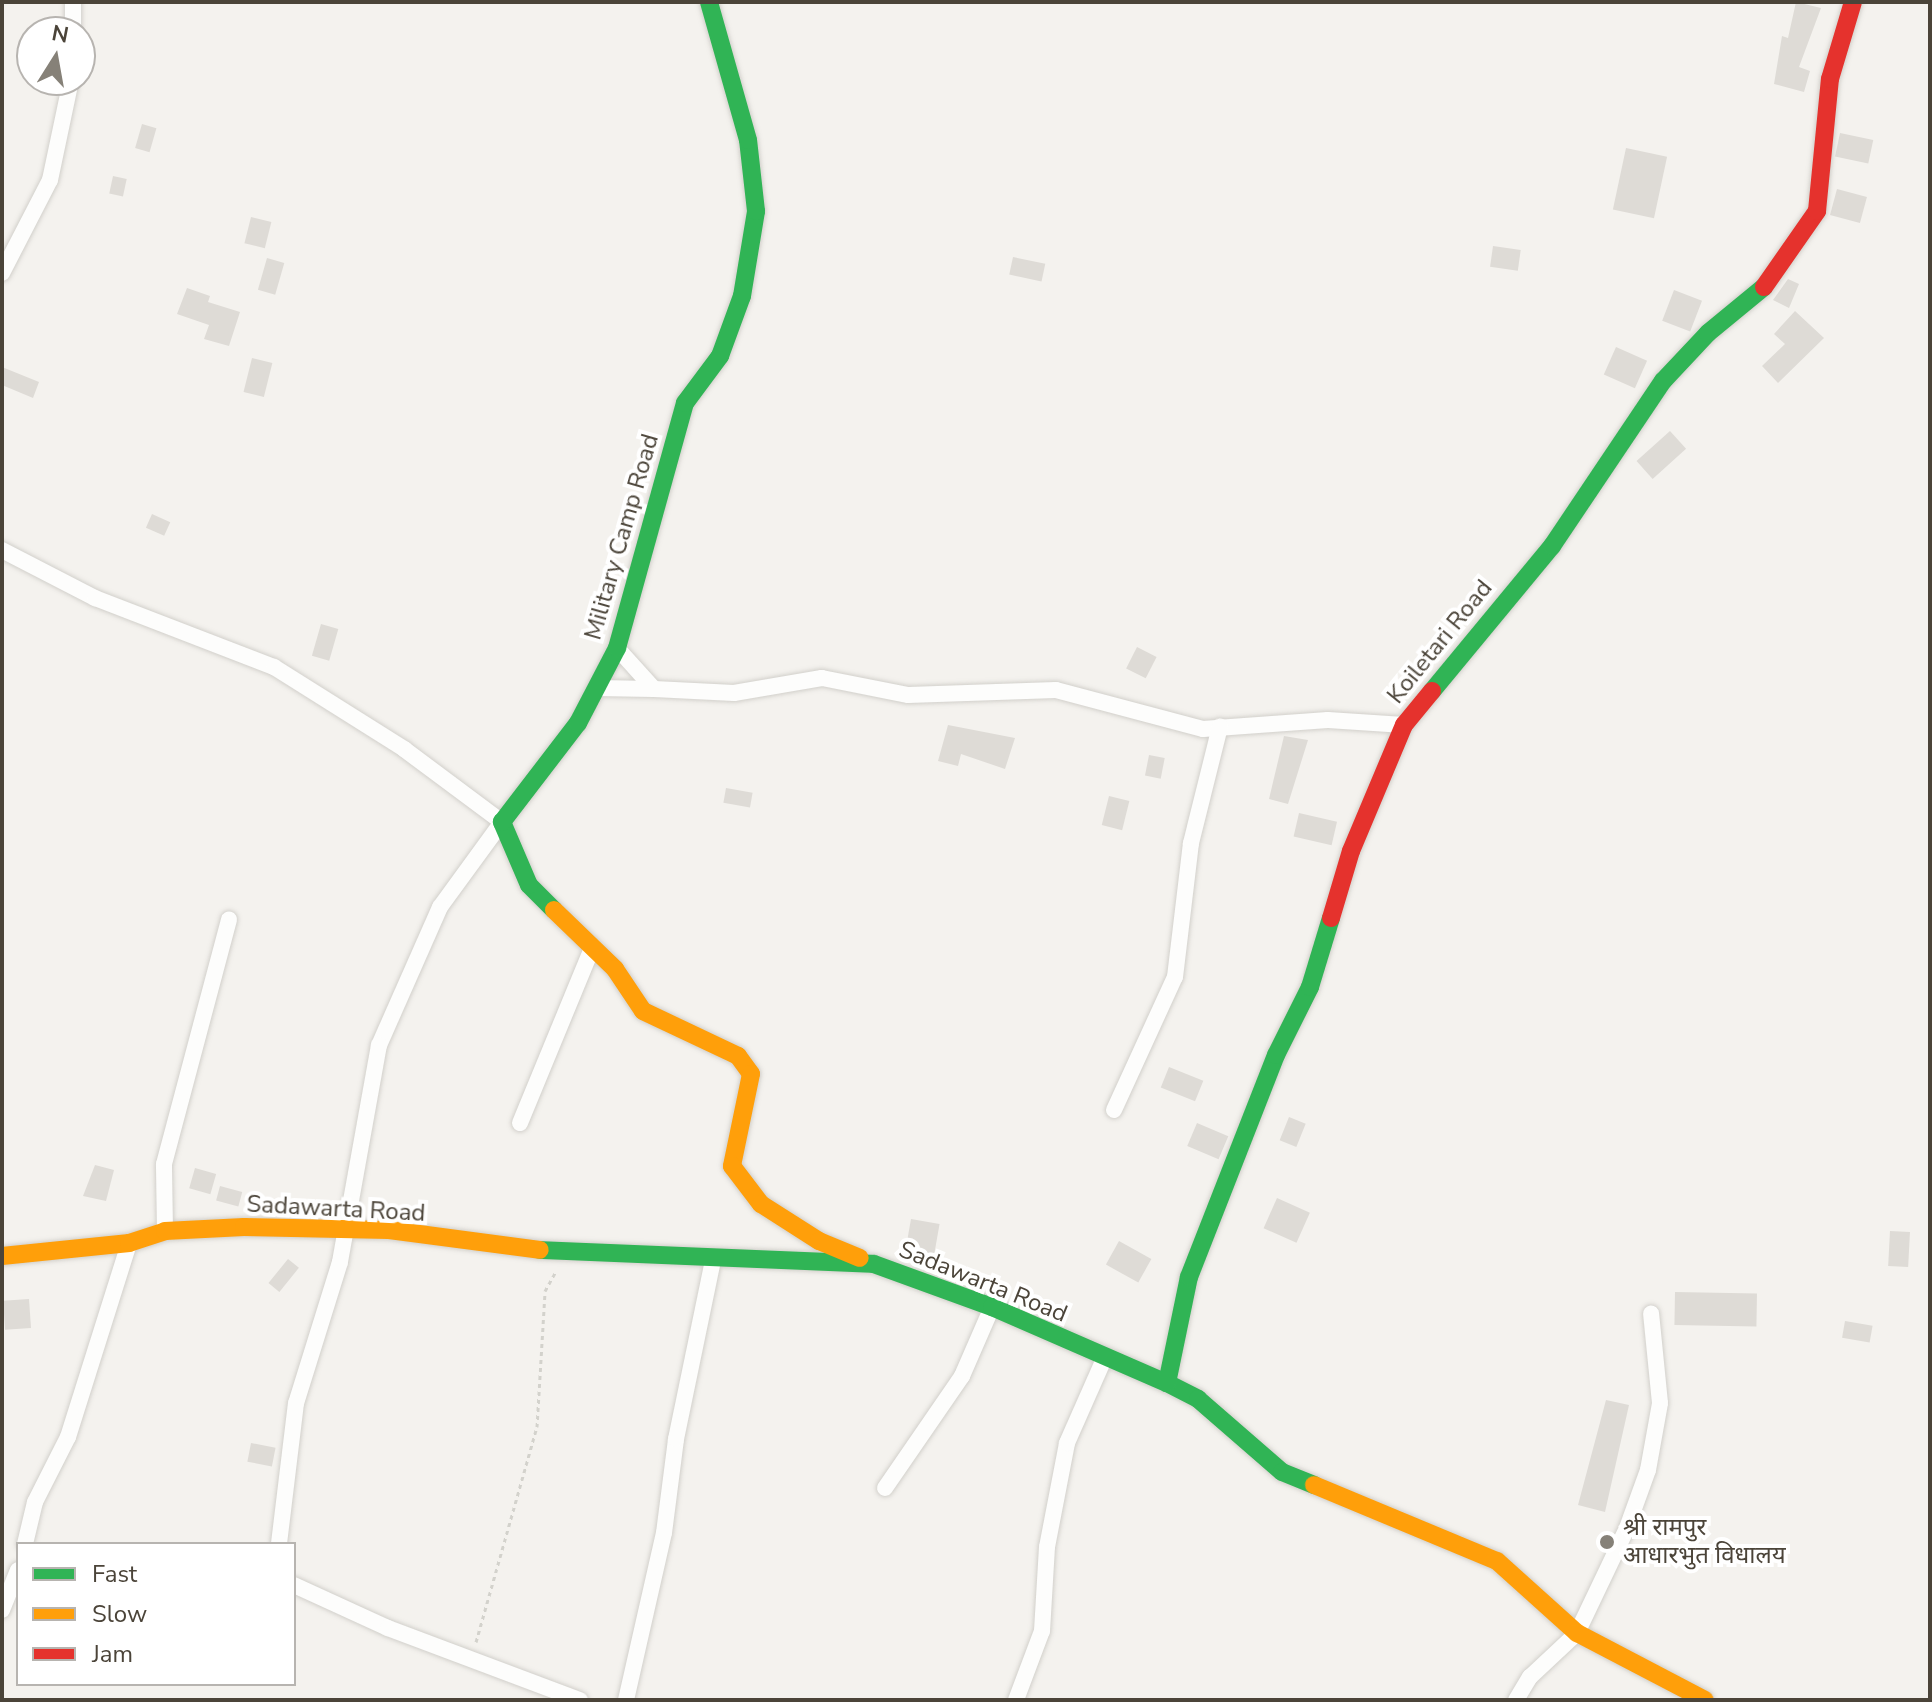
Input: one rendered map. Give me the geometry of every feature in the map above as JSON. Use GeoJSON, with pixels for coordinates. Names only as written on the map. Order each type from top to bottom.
{"type":"FeatureCollection","features":[{"type":"Feature","properties":{"kind":"street","name":"Military Camp Road"},"geometry":{"type":"LineString","coordinates":[[502,822],[578,723],[617,648],[685,403],[720,356],[742,296],[756,211],[748,140],[709,2]]}},
{"type":"Feature","properties":{"kind":"street","name":"Koiletari Road"},"geometry":{"type":"LineString","coordinates":[[1167,1383],[1189,1277],[1276,1055],[1310,987],[1351,851],[1404,725],[1552,546],[1663,381],[1708,333],[1762,290],[1817,211],[1830,79],[1853,2]]}},
{"type":"Feature","properties":{"kind":"street"},"geometry":{"type":"LineString","coordinates":[[2,273],[50,180],[68,96]]}},
{"type":"Feature","properties":{"kind":"street"},"geometry":{"type":"LineString","coordinates":[[2,550],[95,598],[274,667],[404,749],[502,822],[529,885],[593,946],[643,1011],[738,1056],[751,1074],[732,1166],[761,1204],[819,1241],[874,1264]]}},
{"type":"Feature","properties":{"kind":"street"},"geometry":{"type":"LineString","coordinates":[[617,648],[654,689]]}},
{"type":"Feature","properties":{"kind":"street"},"geometry":{"type":"LineString","coordinates":[[596,688],[734,693],[822,678],[908,695],[1056,690],[1203,729],[1328,720],[1404,725]]}},
{"type":"Feature","properties":{"kind":"street"},"geometry":{"type":"LineString","coordinates":[[1114,1110],[1175,977],[1191,843],[1220,727]]}},
{"type":"Feature","properties":{"kind":"street"},"geometry":{"type":"LineString","coordinates":[[279,1542],[296,1403],[346,1229],[379,1045],[440,907],[502,822]]}},
{"type":"Feature","properties":{"kind":"street"},"geometry":{"type":"LineString","coordinates":[[165,1231],[164,1164],[229,920]]}},
{"type":"Feature","properties":{"kind":"street"},"geometry":{"type":"LineString","coordinates":[[520,1123],[593,946]]}},
{"type":"Feature","properties":{"kind":"street","name":"Sadawarta Road"},"geometry":{"type":"LineString","coordinates":[[2,1256],[129,1243],[165,1231],[346,1229],[571,1254],[874,1264],[992,1307],[1198,1399],[1282,1472],[1497,1561],[1536,1593],[1548,1612],[1577,1633],[1705,1700]]}},
{"type":"Feature","properties":{"kind":"street"},"geometry":{"type":"LineString","coordinates":[[25,1542],[35,1502],[68,1437],[129,1243]]}},
{"type":"Feature","properties":{"kind":"street"},"geometry":{"type":"LineString","coordinates":[[626,1700],[664,1533],[676,1439],[713,1260]]}},
{"type":"Feature","properties":{"kind":"street"},"geometry":{"type":"LineString","coordinates":[[885,1488],[962,1376],[992,1307]]}},
{"type":"Feature","properties":{"kind":"street"},"geometry":{"type":"LineString","coordinates":[[1516,1700],[1530,1677],[1577,1633],[1627,1528],[1648,1470],[1660,1403],[1651,1313]]}},
{"type":"Feature","properties":{"kind":"street"},"geometry":{"type":"LineString","coordinates":[[1016,1700],[1042,1631],[1047,1547],[1067,1443],[1104,1359]]}},
{"type":"Feature","properties":{"kind":"street"},"geometry":{"type":"LineString","coordinates":[[2,1610],[16,1575]]}},
{"type":"Feature","properties":{"kind":"street"},"geometry":{"type":"LineString","coordinates":[[296,1586],[388,1628],[580,1700]]}},
{"type":"Feature","properties":{"kind":"path"},"geometry":{"type":"LineString","coordinates":[[472,1657],[537,1427],[545,1291],[571,1254]]}},
{"type":"Feature","properties":{"kind":"building"},"geometry":{"type":"Polygon","coordinates":[[[1796,2],[1821,8],[1799,67],[1810,71],[1804,92],[1774,84],[1782,36],[1788,38],[1796,2]]]}},
{"type":"Feature","properties":{"kind":"building"},"geometry":{"type":"Polygon","coordinates":[[[142,124],[156,128],[150,152],[135,148],[142,124]]]}},
{"type":"Feature","properties":{"kind":"building"},"geometry":{"type":"Polygon","coordinates":[[[1840,133],[1873,140],[1868,164],[1835,156],[1840,133]]]}},
{"type":"Feature","properties":{"kind":"building"},"geometry":{"type":"Polygon","coordinates":[[[1626,148],[1667,157],[1654,218],[1613,210],[1626,148]]]}},
{"type":"Feature","properties":{"kind":"building"},"geometry":{"type":"Polygon","coordinates":[[[113,176],[127,179],[123,197],[109,194],[113,176]]]}},
{"type":"Feature","properties":{"kind":"building"},"geometry":{"type":"Polygon","coordinates":[[[1837,189],[1867,197],[1860,223],[1830,215],[1837,189]]]}},
{"type":"Feature","properties":{"kind":"building"},"geometry":{"type":"Polygon","coordinates":[[[251,217],[271,222],[265,248],[244,243],[251,217]]]}},
{"type":"Feature","properties":{"kind":"building"},"geometry":{"type":"Polygon","coordinates":[[[1493,246],[1521,250],[1518,271],[1490,267],[1493,246]]]}},
{"type":"Feature","properties":{"kind":"building"},"geometry":{"type":"Polygon","coordinates":[[[1013,257],[1045,264],[1042,281],[1009,275],[1013,257]]]}},
{"type":"Feature","properties":{"kind":"building"},"geometry":{"type":"Polygon","coordinates":[[[267,258],[284,263],[275,295],[258,290],[267,258]]]}},
{"type":"Feature","properties":{"kind":"building"},"geometry":{"type":"Polygon","coordinates":[[[1788,279],[1799,284],[1789,308],[1773,300],[1788,279]]]}},
{"type":"Feature","properties":{"kind":"building"},"geometry":{"type":"Polygon","coordinates":[[[187,288],[210,296],[208,302],[240,312],[229,346],[204,339],[209,325],[177,314],[187,288]]]}},
{"type":"Feature","properties":{"kind":"building"},"geometry":{"type":"Polygon","coordinates":[[[1674,290],[1702,301],[1690,332],[1662,321],[1674,290]]]}},
{"type":"Feature","properties":{"kind":"building"},"geometry":{"type":"Polygon","coordinates":[[[1795,311],[1824,338],[1778,383],[1762,366],[1785,344],[1774,334],[1795,311]]]}},
{"type":"Feature","properties":{"kind":"building"},"geometry":{"type":"Polygon","coordinates":[[[1616,347],[1647,361],[1635,388],[1604,374],[1616,347]]]}},
{"type":"Feature","properties":{"kind":"building"},"geometry":{"type":"Polygon","coordinates":[[[252,358],[272,363],[264,397],[244,392],[252,358]]]}},
{"type":"Feature","properties":{"kind":"building"},"geometry":{"type":"Polygon","coordinates":[[[2,367],[39,382],[33,398],[2,385],[2,367]]]}},
{"type":"Feature","properties":{"kind":"building"},"geometry":{"type":"Polygon","coordinates":[[[1670,431],[1686,449],[1653,479],[1637,461],[1670,431]]]}},
{"type":"Feature","properties":{"kind":"building"},"geometry":{"type":"Polygon","coordinates":[[[152,514],[170,522],[164,536],[146,528],[152,514]]]}},
{"type":"Feature","properties":{"kind":"building"},"geometry":{"type":"Polygon","coordinates":[[[321,624],[338,629],[329,661],[312,656],[321,624]]]}},
{"type":"Feature","properties":{"kind":"building"},"geometry":{"type":"Polygon","coordinates":[[[1137,647],[1157,657],[1146,678],[1126,668],[1137,647]]]}},
{"type":"Feature","properties":{"kind":"building"},"geometry":{"type":"Polygon","coordinates":[[[948,725],[1015,738],[1005,769],[961,754],[958,766],[938,761],[948,725]]]}},
{"type":"Feature","properties":{"kind":"building"},"geometry":{"type":"Polygon","coordinates":[[[1284,736],[1308,740],[1288,804],[1269,799],[1284,736]]]}},
{"type":"Feature","properties":{"kind":"building"},"geometry":{"type":"Polygon","coordinates":[[[1149,755],[1165,758],[1161,779],[1145,776],[1149,755]]]}},
{"type":"Feature","properties":{"kind":"building"},"geometry":{"type":"Polygon","coordinates":[[[726,788],[753,793],[750,807],[723,803],[726,788]]]}},
{"type":"Feature","properties":{"kind":"building"},"geometry":{"type":"Polygon","coordinates":[[[1109,796],[1129,801],[1122,830],[1102,825],[1109,796]]]}},
{"type":"Feature","properties":{"kind":"building"},"geometry":{"type":"Polygon","coordinates":[[[1299,813],[1337,822],[1332,845],[1294,836],[1299,813]]]}},
{"type":"Feature","properties":{"kind":"building"},"geometry":{"type":"Polygon","coordinates":[[[1169,1067],[1203,1081],[1195,1101],[1161,1087],[1169,1067]]]}},
{"type":"Feature","properties":{"kind":"building"},"geometry":{"type":"Polygon","coordinates":[[[1289,1117],[1306,1124],[1296,1147],[1280,1140],[1289,1117]]]}},
{"type":"Feature","properties":{"kind":"building"},"geometry":{"type":"Polygon","coordinates":[[[1197,1123],[1228,1136],[1219,1159],[1187,1146],[1197,1123]]]}},
{"type":"Feature","properties":{"kind":"building"},"geometry":{"type":"Polygon","coordinates":[[[95,1165],[114,1170],[106,1201],[83,1196],[95,1165]]]}},
{"type":"Feature","properties":{"kind":"building"},"geometry":{"type":"Polygon","coordinates":[[[195,1168],[216,1174],[210,1194],[189,1188],[195,1168]]]}},
{"type":"Feature","properties":{"kind":"building"},"geometry":{"type":"Polygon","coordinates":[[[220,1186],[242,1192],[238,1206],[216,1200],[220,1186]]]}},
{"type":"Feature","properties":{"kind":"building"},"geometry":{"type":"Polygon","coordinates":[[[1277,1198],[1310,1213],[1296,1243],[1264,1228],[1277,1198]]]}},
{"type":"Feature","properties":{"kind":"building"},"geometry":{"type":"Polygon","coordinates":[[[911,1219],[940,1224],[934,1255],[906,1250],[911,1219]]]}},
{"type":"Feature","properties":{"kind":"building"},"geometry":{"type":"Polygon","coordinates":[[[1890,1231],[1910,1232],[1908,1267],[1888,1266],[1890,1231]]]}},
{"type":"Feature","properties":{"kind":"building"},"geometry":{"type":"Polygon","coordinates":[[[1119,1241],[1151,1259],[1138,1283],[1106,1265],[1119,1241]]]}},
{"type":"Feature","properties":{"kind":"building"},"geometry":{"type":"Polygon","coordinates":[[[288,1259],[299,1268],[279,1292],[268,1283],[288,1259]]]}},
{"type":"Feature","properties":{"kind":"building"},"geometry":{"type":"Polygon","coordinates":[[[1675,1292],[1757,1293],[1756,1326],[1674,1325],[1675,1292]]]}},
{"type":"Feature","properties":{"kind":"building"},"geometry":{"type":"Polygon","coordinates":[[[29,1299],[31,1328],[5,1330],[3,1301],[29,1299]]]}},
{"type":"Feature","properties":{"kind":"building"},"geometry":{"type":"Polygon","coordinates":[[[1845,1321],[1873,1326],[1870,1343],[1842,1338],[1845,1321]]]}},
{"type":"Feature","properties":{"kind":"building"},"geometry":{"type":"Polygon","coordinates":[[[1606,1400],[1629,1405],[1605,1512],[1578,1505],[1606,1400]]]}},
{"type":"Feature","properties":{"kind":"building"},"geometry":{"type":"Polygon","coordinates":[[[251,1443],[276,1448],[272,1466],[247,1462],[251,1443]]]}},
{"type":"Feature","properties":{"kind":"traffic: fast"},"geometry":{"type":"LineString","coordinates":[[554,910],[529,885],[502,822],[578,723],[617,648],[685,403],[720,356],[742,296],[756,211],[748,140],[709,2]]}},
{"type":"Feature","properties":{"kind":"traffic: fast"},"geometry":{"type":"LineString","coordinates":[[1432,691],[1552,546],[1663,381],[1708,333],[1764,287]]}},
{"type":"Feature","properties":{"kind":"traffic: fast"},"geometry":{"type":"LineString","coordinates":[[1167,1383],[1189,1277],[1276,1055],[1310,987],[1331,918]]}},
{"type":"Feature","properties":{"kind":"traffic: fast"},"geometry":{"type":"LineString","coordinates":[[540,1250],[874,1264],[992,1307],[1167,1383],[1198,1399],[1282,1472],[1314,1485]]}},
{"type":"Feature","properties":{"kind":"traffic: slow"},"geometry":{"type":"LineString","coordinates":[[554,910],[615,969],[643,1011],[738,1056],[751,1074],[732,1166],[761,1204],[819,1241],[860,1258]]}},
{"type":"Feature","properties":{"kind":"traffic: slow"},"geometry":{"type":"LineString","coordinates":[[2,1256],[129,1243],[165,1231],[244,1227],[389,1230],[540,1250]]}},
{"type":"Feature","properties":{"kind":"traffic: slow"},"geometry":{"type":"LineString","coordinates":[[1314,1485],[1497,1561],[1577,1633],[1705,1700]]}},
{"type":"Feature","properties":{"kind":"traffic: jam"},"geometry":{"type":"LineString","coordinates":[[1764,287],[1817,211],[1830,79],[1853,2]]}},
{"type":"Feature","properties":{"kind":"traffic: jam"},"geometry":{"type":"LineString","coordinates":[[1331,918],[1351,851],[1404,725],[1432,691]]}},
{"type":"Feature","properties":{"kind":"place","name":"श्री रामपुर आधारभुत विधालय"},"geometry":{"type":"Point","coordinates":[1607,1542]}}]}
